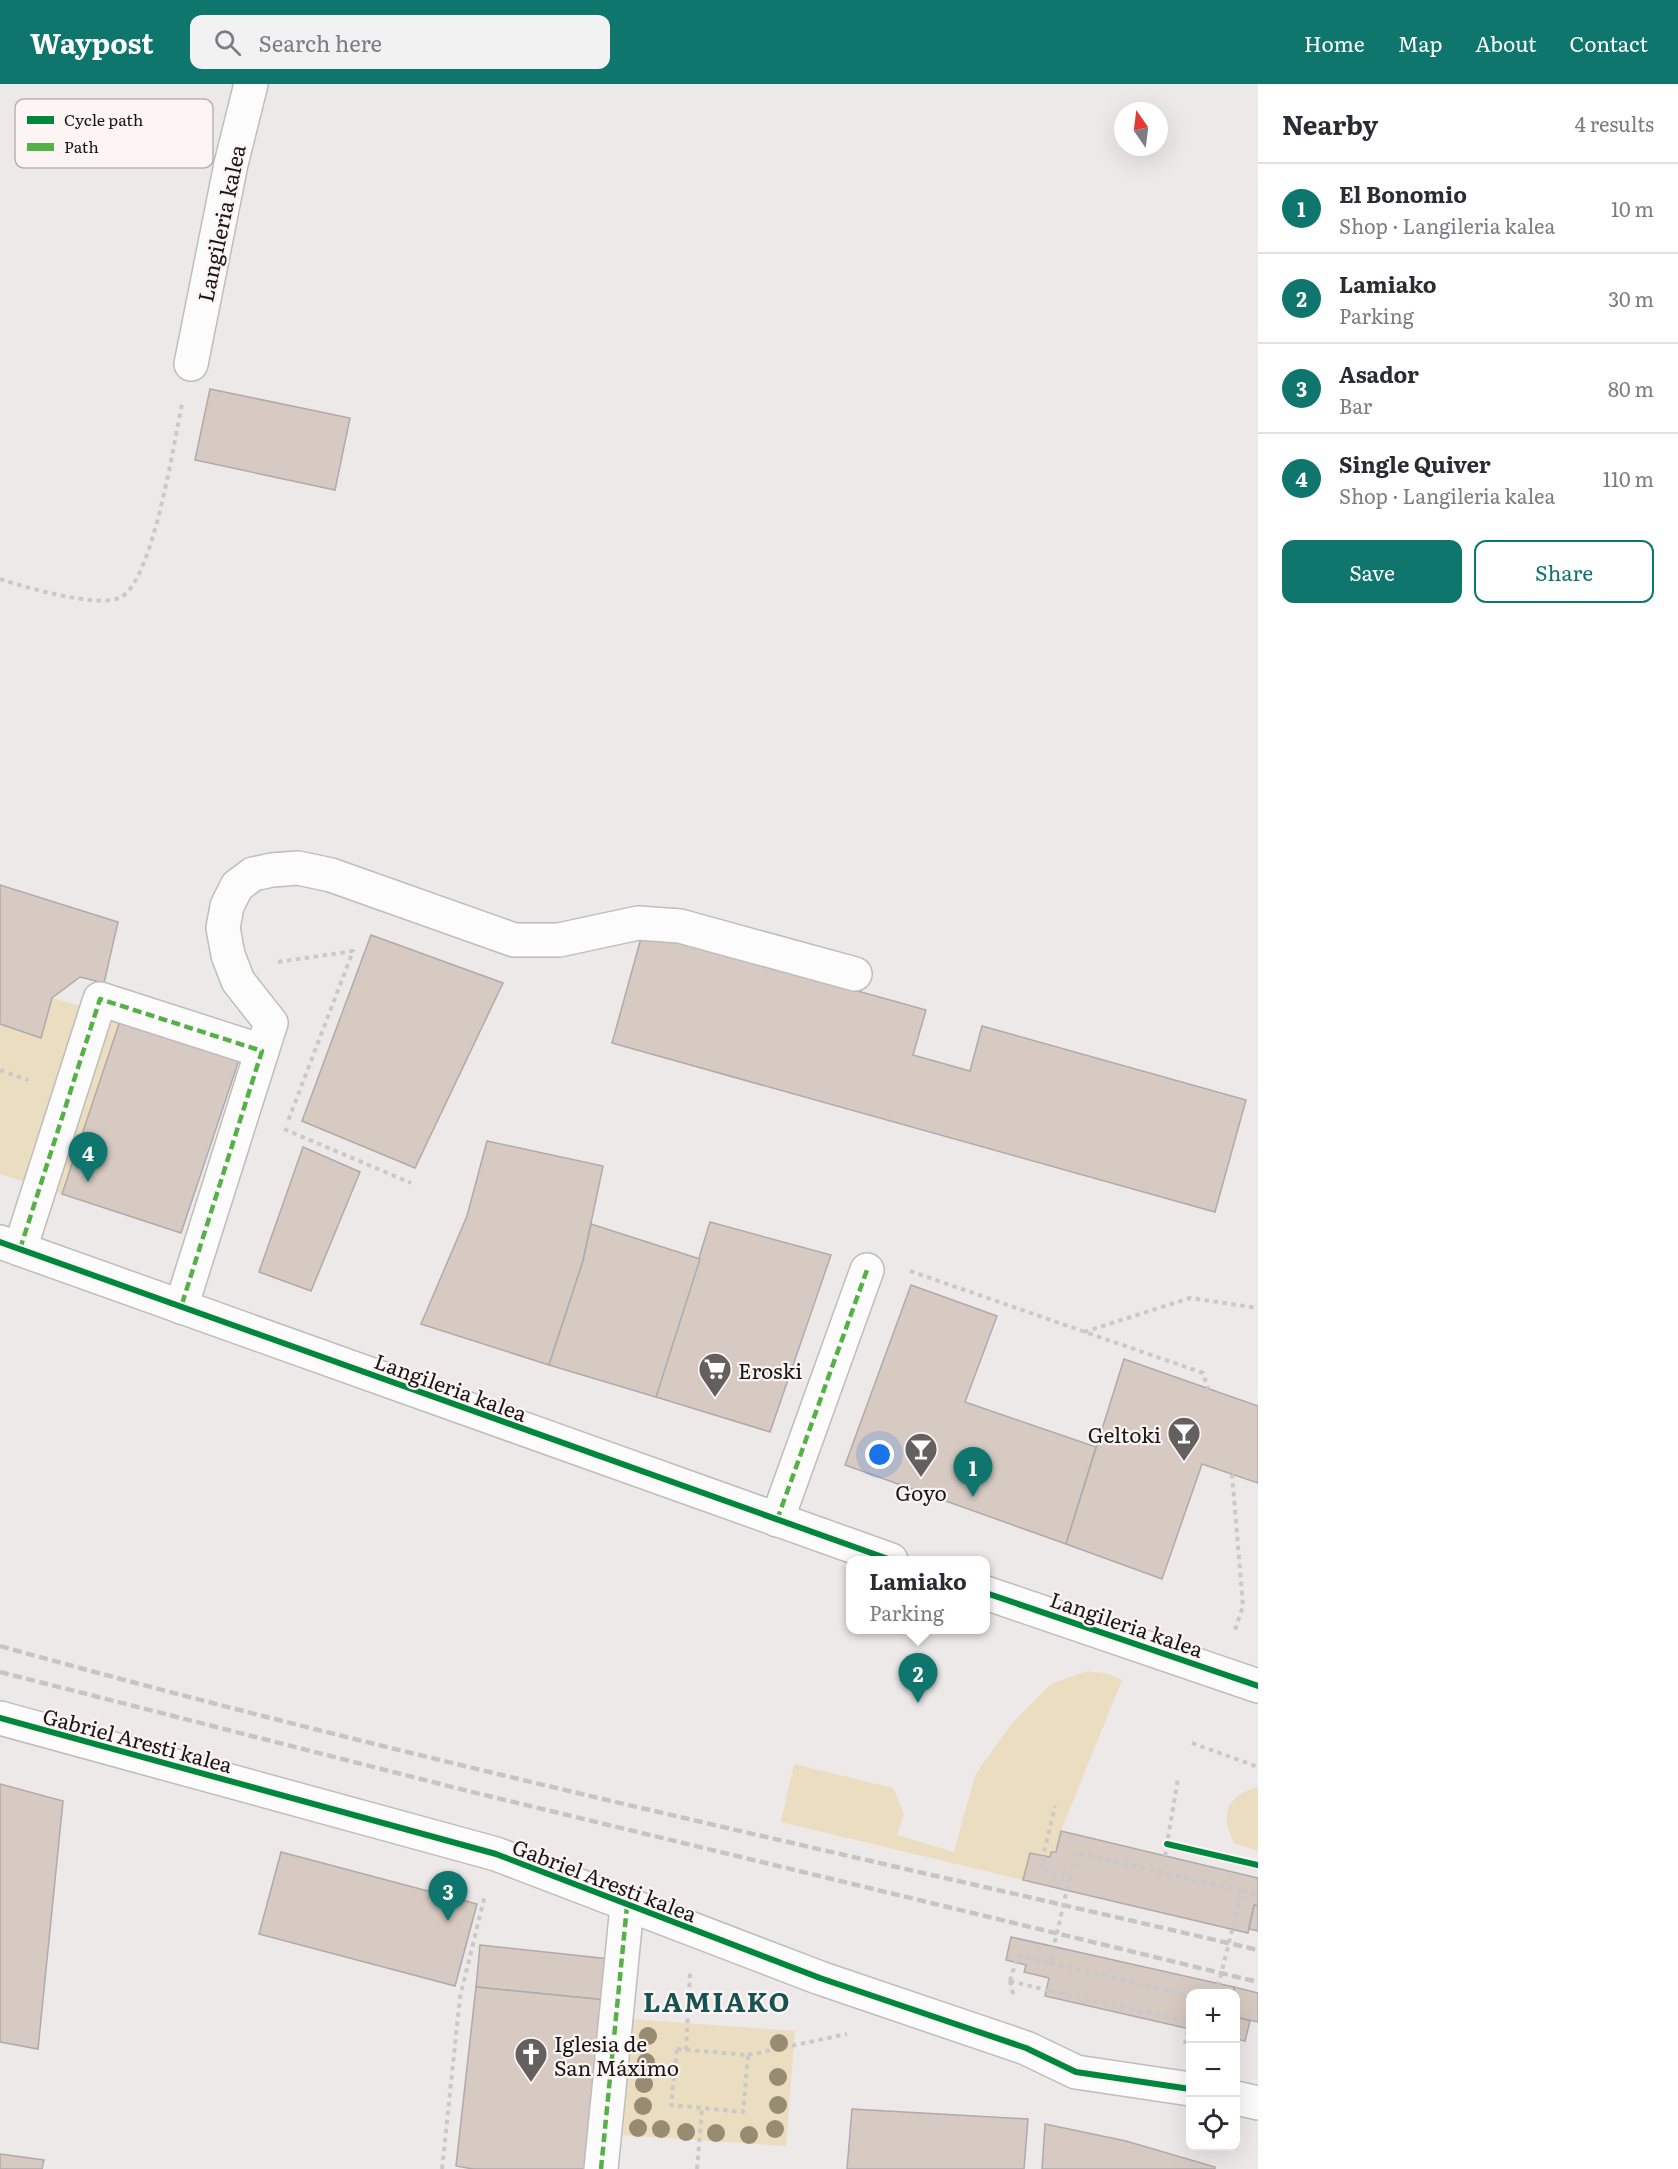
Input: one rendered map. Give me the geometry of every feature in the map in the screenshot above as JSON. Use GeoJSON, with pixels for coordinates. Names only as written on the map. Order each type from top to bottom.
{"type":"FeatureCollection","features":[{"type":"Feature","properties":{"kind":"street","name":"Langileria kalea"},"geometry":{"type":"LineString","coordinates":[[191,363],[231,164],[251,84]]}},
{"type":"Feature","properties":{"kind":"street"},"geometry":{"type":"LineString","coordinates":[[181,1307],[271,1023],[238,981],[223,928],[227,906],[237,886],[253,874],[298,868],[332,875],[514,940],[559,940],[638,924],[680,926],[855,974]]}},
{"type":"Feature","properties":{"kind":"street"},"geometry":{"type":"LineString","coordinates":[[10,1246],[100,999],[262,1051]]}},
{"type":"Feature","properties":{"kind":"street","name":"Langileria kalea"},"geometry":{"type":"LineString","coordinates":[[10,1246],[880,1556]]}},
{"type":"Feature","properties":{"kind":"street"},"geometry":{"type":"LineString","coordinates":[[777,1520],[867,1270]]}},
{"type":"Feature","properties":{"kind":"street","name":"Langileria kalea"},"geometry":{"type":"LineString","coordinates":[[990,1594],[1258,1686]]}},
{"type":"Feature","properties":{"kind":"street","name":"Gabriel Aresti kalea"},"geometry":{"type":"LineString","coordinates":[[0,1718],[496,1854],[692,1931],[820,1978],[1026,2048],[1076,2072],[1186,2088]]}},
{"type":"Feature","properties":{"kind":"street","name":"Gabriel Aresti kalea"},"geometry":{"type":"LineString","coordinates":[[601,2169],[627,1906]]}},
{"type":"Feature","properties":{"kind":"street"},"geometry":{"type":"LineString","coordinates":[[1240,2099],[1258,2103]]}},
{"type":"Feature","properties":{"kind":"path"},"geometry":{"type":"LineString","coordinates":[[0,579],[94,600],[120,598],[131,589],[153,537],[179,419]]}},
{"type":"Feature","properties":{"kind":"path"},"geometry":{"type":"LineString","coordinates":[[233,968],[353,951],[291,1116]]}},
{"type":"Feature","properties":{"kind":"path"},"geometry":{"type":"LineString","coordinates":[[284,1129],[411,1183]]}},
{"type":"Feature","properties":{"kind":"path"},"geometry":{"type":"LineString","coordinates":[[867,1270],[892,1278],[897,1267],[1203,1373],[1208,1389]]}},
{"type":"Feature","properties":{"kind":"path"},"geometry":{"type":"LineString","coordinates":[[1084,1332],[1190,1298],[1258,1308]]}},
{"type":"Feature","properties":{"kind":"path"},"geometry":{"type":"LineString","coordinates":[[1232,1474],[1243,1606],[1232,1639]]}},
{"type":"Feature","properties":{"kind":"path"},"geometry":{"type":"LineString","coordinates":[[1192,1743],[1258,1767]]}},
{"type":"Feature","properties":{"kind":"path"},"geometry":{"type":"LineString","coordinates":[[1165,1856],[1179,1778]]}},
{"type":"Feature","properties":{"kind":"path"},"geometry":{"type":"LineString","coordinates":[[1054,1806],[1040,1869],[1070,1876]]}},
{"type":"Feature","properties":{"kind":"path"},"geometry":{"type":"LineString","coordinates":[[1167,1844],[1179,1847]]}},
{"type":"Feature","properties":{"kind":"path"},"geometry":{"type":"LineString","coordinates":[[1050,1963],[1076,1852],[1258,1895]]}},
{"type":"Feature","properties":{"kind":"path"},"geometry":{"type":"LineString","coordinates":[[442,2169],[460,1997],[496,1854]]}},
{"type":"Feature","properties":{"kind":"path"},"geometry":{"type":"LineString","coordinates":[[1217,1989],[1242,1891]]}},
{"type":"Feature","properties":{"kind":"path"},"geometry":{"type":"LineString","coordinates":[[686,2050],[692,1931]]}},
{"type":"Feature","properties":{"kind":"path"},"geometry":{"type":"LineString","coordinates":[[1186,1995],[1018,1955],[1010,1981],[1186,2021]]}},
{"type":"Feature","properties":{"kind":"path"},"geometry":{"type":"LineString","coordinates":[[748,2055],[742,2112],[671,2105],[677,2049],[748,2055],[851,2033]]}},
{"type":"Feature","properties":{"kind":"path"},"geometry":{"type":"LineString","coordinates":[[697,2169],[702,2108]]}},
{"type":"Feature","properties":{"kind":"shaded area"},"geometry":{"type":"Polygon","coordinates":[[[52,998],[121,1018],[62,1194],[0,1174],[0,1024],[41,1038],[52,998]]]}},
{"type":"Feature","properties":{"kind":"shaded area"},"geometry":{"type":"Polygon","coordinates":[[[1087,1671],[1109,1674],[1122,1680],[1061,1831],[1056,1852],[1051,1852],[1050,1857],[1030,1853],[1023,1880],[781,1822],[794,1764],[893,1788],[904,1814],[897,1835],[954,1852],[975,1775],[1013,1722],[1051,1684],[1087,1671]]]}},
{"type":"Feature","properties":{"kind":"shaded area"},"geometry":{"type":"Polygon","coordinates":[[[1258,1788],[1258,1851],[1234,1843],[1227,1825],[1231,1803],[1236,1797],[1258,1788]]]}},
{"type":"Feature","properties":{"kind":"shaded area"},"geometry":{"type":"Polygon","coordinates":[[[632,2019],[795,2031],[786,2146],[623,2135],[632,2019]]]}},
{"type":"Feature","properties":{"kind":"building"},"geometry":{"type":"Polygon","coordinates":[[[210,389],[350,418],[335,490],[195,460],[210,389]]]}},
{"type":"Feature","properties":{"kind":"building"},"geometry":{"type":"Polygon","coordinates":[[[0,885],[118,922],[104,983],[80,977],[52,998],[41,1038],[0,1024],[0,885]]]}},
{"type":"Feature","properties":{"kind":"building"},"geometry":{"type":"Polygon","coordinates":[[[643,931],[926,1010],[913,1055],[970,1071],[982,1026],[1246,1100],[1215,1212],[612,1043],[643,931]]]}},
{"type":"Feature","properties":{"kind":"building"},"geometry":{"type":"Polygon","coordinates":[[[371,935],[503,983],[415,1168],[302,1121],[371,935]]]}},
{"type":"Feature","properties":{"kind":"building"},"geometry":{"type":"Polygon","coordinates":[[[121,1018],[240,1057],[181,1233],[62,1194],[121,1018]]]}},
{"type":"Feature","properties":{"kind":"building"},"geometry":{"type":"Polygon","coordinates":[[[487,1141],[603,1166],[583,1261],[549,1365],[421,1324],[467,1216],[487,1141]]]}},
{"type":"Feature","properties":{"kind":"building"},"geometry":{"type":"Polygon","coordinates":[[[303,1147],[360,1172],[311,1291],[259,1272],[303,1147]]]}},
{"type":"Feature","properties":{"kind":"building"},"geometry":{"type":"Polygon","coordinates":[[[710,1222],[831,1255],[770,1432],[656,1397],[710,1222]]]}},
{"type":"Feature","properties":{"kind":"building"},"geometry":{"type":"Polygon","coordinates":[[[591,1224],[700,1259],[656,1397],[549,1365],[583,1261],[591,1224]]]}},
{"type":"Feature","properties":{"kind":"building"},"geometry":{"type":"Polygon","coordinates":[[[911,1285],[997,1316],[965,1402],[1096,1447],[1066,1544],[845,1465],[911,1285]]]}},
{"type":"Feature","properties":{"kind":"building"},"geometry":{"type":"Polygon","coordinates":[[[1124,1359],[1258,1406],[1258,1483],[1202,1464],[1162,1579],[1066,1544],[1124,1359]]]}},
{"type":"Feature","properties":{"kind":"building"},"geometry":{"type":"Polygon","coordinates":[[[0,1784],[63,1801],[38,2049],[0,2042],[0,1784]]]}},
{"type":"Feature","properties":{"kind":"building"},"geometry":{"type":"Polygon","coordinates":[[[1061,1831],[1258,1878],[1258,1906],[1254,1905],[1248,1933],[1023,1880],[1030,1853],[1050,1857],[1051,1852],[1056,1852],[1061,1831]]]}},
{"type":"Feature","properties":{"kind":"building"},"geometry":{"type":"Polygon","coordinates":[[[281,1852],[477,1904],[455,1986],[259,1934],[281,1852]]]}},
{"type":"Feature","properties":{"kind":"building"},"geometry":{"type":"Polygon","coordinates":[[[1254,1905],[1258,1906],[1258,1931],[1249,1929],[1254,1905]]]}},
{"type":"Feature","properties":{"kind":"building"},"geometry":{"type":"Polygon","coordinates":[[[1011,1937],[1234,1987],[1234,1989],[1186,1989],[1186,2028],[1045,1996],[1049,1978],[1024,1972],[1026,1965],[1006,1960],[1011,1937]]]}},
{"type":"Feature","properties":{"kind":"building"},"geometry":{"type":"Polygon","coordinates":[[[480,1945],[610,1959],[606,2000],[476,1987],[480,1945]]]}},
{"type":"Feature","properties":{"kind":"building","name":"Iglesia de San Máximo"},"geometry":{"type":"Polygon","coordinates":[[[476,1987],[606,2000],[589,2169],[473,2169],[456,2166],[476,1987]]]}},
{"type":"Feature","properties":{"kind":"building"},"geometry":{"type":"Polygon","coordinates":[[[1234,1987],[1258,1993],[1258,2022],[1240,2018],[1240,1989],[1234,1989],[1234,1987]]]}},
{"type":"Feature","properties":{"kind":"building"},"geometry":{"type":"Polygon","coordinates":[[[1240,2018],[1250,2021],[1245,2041],[1240,2040],[1240,2018]]]}},
{"type":"Feature","properties":{"kind":"building"},"geometry":{"type":"Polygon","coordinates":[[[852,2109],[1028,2119],[1024,2169],[847,2169],[852,2109]]]}},
{"type":"Feature","properties":{"kind":"building"},"geometry":{"type":"Polygon","coordinates":[[[1045,2124],[1126,2141],[1215,2167],[1215,2169],[1042,2169],[1045,2124]]]}},
{"type":"Feature","properties":{"kind":"building"},"geometry":{"type":"Polygon","coordinates":[[[0,2154],[44,2160],[42,2169],[0,2169],[0,2154]]]}},
{"type":"Feature","properties":{"kind":"railway"},"geometry":{"type":"LineString","coordinates":[[0,1646],[313,1729],[470,1767],[1258,1950]]}},
{"type":"Feature","properties":{"kind":"railway"},"geometry":{"type":"LineString","coordinates":[[0,1672],[468,1791],[1258,1982]]}},
{"type":"Feature","properties":{"kind":"marked path"},"geometry":{"type":"LineString","coordinates":[[20,1249],[100,999],[262,1051],[181,1307]]}},
{"type":"Feature","properties":{"kind":"marked path"},"geometry":{"type":"LineString","coordinates":[[777,1520],[867,1270]]}},
{"type":"Feature","properties":{"kind":"marked path"},"geometry":{"type":"LineString","coordinates":[[601,2169],[627,1906]]}},
{"type":"Feature","properties":{"kind":"cycle path"},"geometry":{"type":"LineString","coordinates":[[0,1242],[880,1556]]}},
{"type":"Feature","properties":{"kind":"cycle path"},"geometry":{"type":"LineString","coordinates":[[990,1594],[1258,1686]]}},
{"type":"Feature","properties":{"kind":"cycle path"},"geometry":{"type":"LineString","coordinates":[[0,1718],[496,1854],[820,1978],[1026,2048],[1076,2072],[1186,2088]]}},
{"type":"Feature","properties":{"kind":"cycle path"},"geometry":{"type":"LineString","coordinates":[[1167,1844],[1258,1865]]}},
{"type":"Feature","properties":{"kind":"place","name":"Single Quiver"},"geometry":{"type":"Point","coordinates":[88,1182]}},
{"type":"Feature","properties":{"kind":"place","name":"Eroski"},"geometry":{"type":"Point","coordinates":[715,1398]}},
{"type":"Feature","properties":{"kind":"place","name":"Geltoki"},"geometry":{"type":"Point","coordinates":[1184,1462]}},
{"type":"Feature","properties":{"kind":"place","name":"Goyo"},"geometry":{"type":"Point","coordinates":[921,1478]}},
{"type":"Feature","properties":{"kind":"place","name":"El Bonomio"},"geometry":{"type":"Point","coordinates":[973,1497]}},
{"type":"Feature","properties":{"kind":"place","name":"Lamiako"},"geometry":{"type":"Point","coordinates":[918,1703]}},
{"type":"Feature","properties":{"kind":"place","name":"Asador"},"geometry":{"type":"Point","coordinates":[448,1921]}},
{"type":"Feature","properties":{"kind":"place","name":"Iglesia de San Máximo"},"geometry":{"type":"Point","coordinates":[531,2083]}},
{"type":"Feature","properties":{"kind":"district","name":"LAMIAKO"},"geometry":{"type":"Point","coordinates":[717,2000]}}]}
